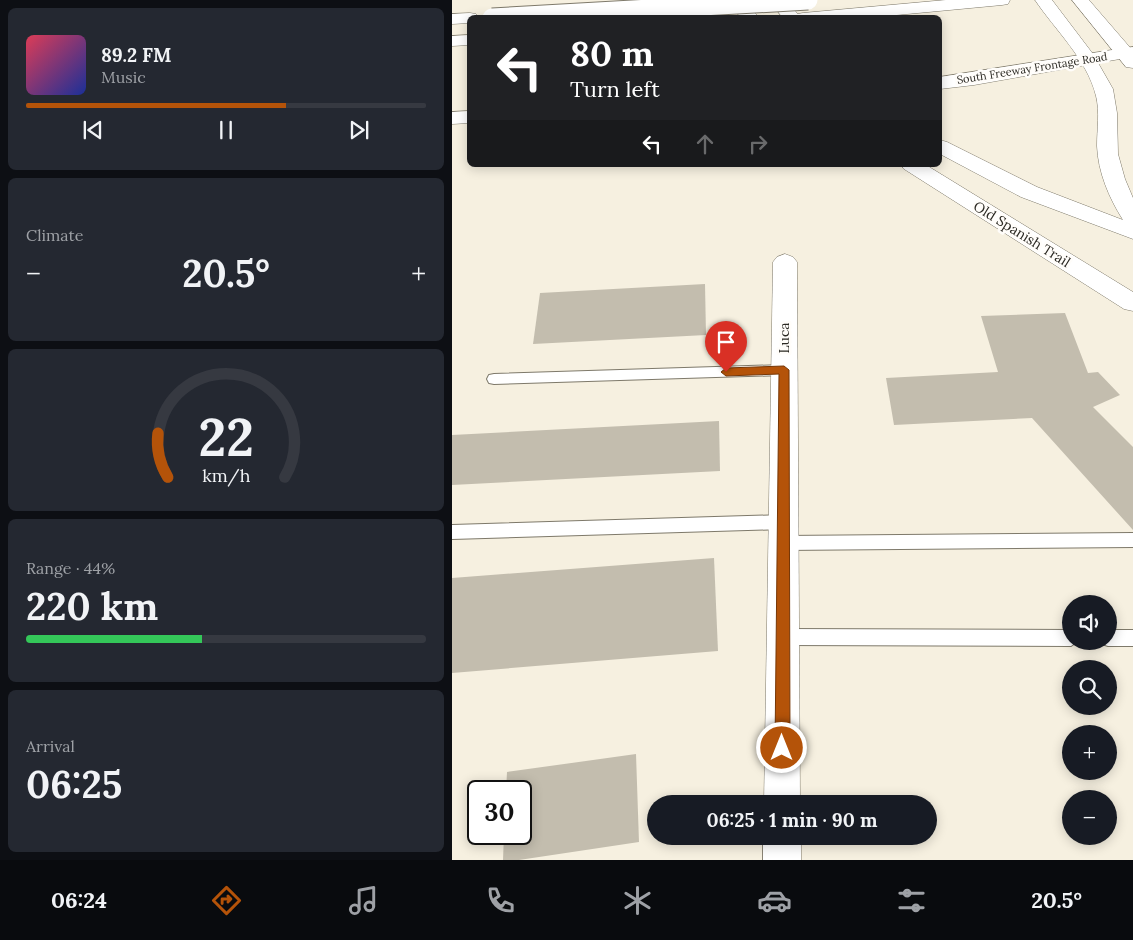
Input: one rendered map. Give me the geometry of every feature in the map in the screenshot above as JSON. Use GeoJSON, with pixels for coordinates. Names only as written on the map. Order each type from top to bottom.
{"type":"FeatureCollection","features":[{"type":"Feature","properties":{"kind":"main road"},"geometry":{"type":"LineString","coordinates":[[736,0],[748,15]]}},
{"type":"Feature","properties":{"kind":"main road"},"geometry":{"type":"LineString","coordinates":[[777,0],[790,15]]}},
{"type":"Feature","properties":{"kind":"main road"},"geometry":{"type":"LineString","coordinates":[[556,15],[808,0]]}},
{"type":"Feature","properties":{"kind":"main road"},"geometry":{"type":"LineString","coordinates":[[839,15],[1002,0]]}},
{"type":"Feature","properties":{"kind":"main road"},"geometry":{"type":"LineString","coordinates":[[1043,0],[1082,53],[1103,90],[1107,114],[1108,155],[1126,209],[1132,218]]}},
{"type":"Feature","properties":{"kind":"main road"},"geometry":{"type":"LineString","coordinates":[[1080,0],[1126,52]]}},
{"type":"Feature","properties":{"kind":"main road"},"geometry":{"type":"LineString","coordinates":[[452,19],[467,18]]}},
{"type":"Feature","properties":{"kind":"main road"},"geometry":{"type":"LineString","coordinates":[[452,41],[467,40]]}},
{"type":"Feature","properties":{"kind":"main road","name":"South Freeway Frontage Road"},"geometry":{"type":"LineString","coordinates":[[942,83],[974,79],[1082,53],[1126,52]]}},
{"type":"Feature","properties":{"kind":"main road"},"geometry":{"type":"LineString","coordinates":[[452,118],[467,117]]}},
{"type":"Feature","properties":{"kind":"main road"},"geometry":{"type":"LineString","coordinates":[[942,147],[1029,192],[1132,232]]}},
{"type":"Feature","properties":{"kind":"main road","name":"Old Spanish Trail"},"geometry":{"type":"LineString","coordinates":[[914,167],[1132,304]]}},
{"type":"Feature","properties":{"kind":"main road","name":"Luca"},"geometry":{"type":"LineString","coordinates":[[782,795],[785,262]]}},
{"type":"Feature","properties":{"kind":"main road"},"geometry":{"type":"LineString","coordinates":[[782,845],[782,860]]}},
{"type":"Feature","properties":{"kind":"lane"},"geometry":{"type":"LineString","coordinates":[[494,379],[784,370]]}},
{"type":"Feature","properties":{"kind":"lane"},"geometry":{"type":"LineString","coordinates":[[452,532],[783,533],[1132,540]]}},
{"type":"Feature","properties":{"kind":"lane"},"geometry":{"type":"LineString","coordinates":[[783,637],[1062,638]]}},
{"type":"Feature","properties":{"kind":"lane"},"geometry":{"type":"LineString","coordinates":[[1117,638],[1132,638]]}},
{"type":"Feature","properties":{"kind":"building"},"geometry":{"type":"Polygon","coordinates":[[[705,284],[706,335],[533,344],[540,293],[705,284]]]}},
{"type":"Feature","properties":{"kind":"building"},"geometry":{"type":"Polygon","coordinates":[[[1065,313],[1088,373],[1098,372],[1120,395],[1093,407],[1133,447],[1133,530],[1032,418],[894,425],[886,378],[998,372],[981,316],[1065,313]]]}},
{"type":"Feature","properties":{"kind":"building"},"geometry":{"type":"Polygon","coordinates":[[[719,421],[720,471],[452,485],[452,435],[719,421]]]}},
{"type":"Feature","properties":{"kind":"building"},"geometry":{"type":"Polygon","coordinates":[[[714,558],[718,651],[452,673],[452,578],[714,558]]]}},
{"type":"Feature","properties":{"kind":"building"},"geometry":{"type":"Polygon","coordinates":[[[636,754],[639,842],[519,860],[503,860],[504,845],[532,845],[532,780],[507,780],[507,772],[636,754]]]}},
{"type":"Feature","properties":{"kind":"route"},"geometry":{"type":"LineString","coordinates":[[726,372],[784,370],[782,748]]}}]}
